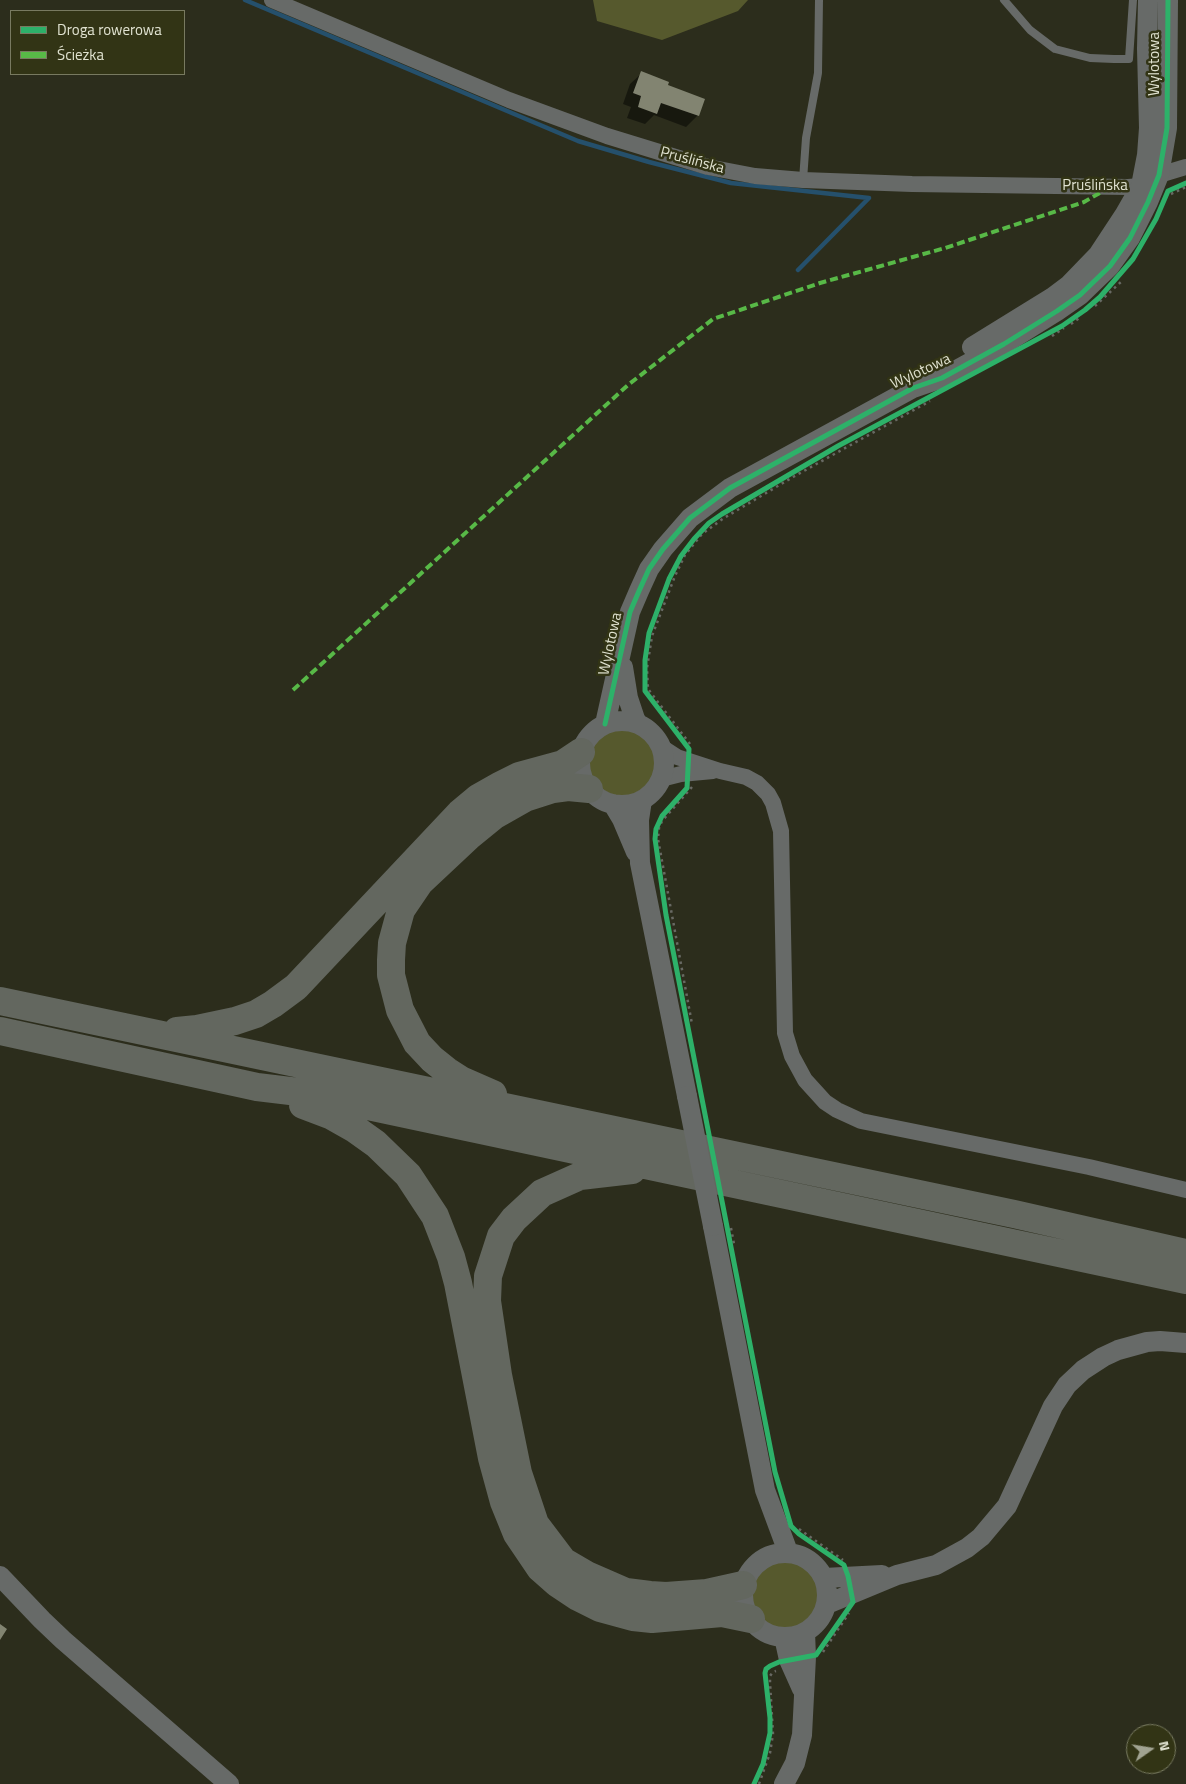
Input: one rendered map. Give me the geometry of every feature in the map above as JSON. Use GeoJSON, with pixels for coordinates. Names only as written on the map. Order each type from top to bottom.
{"type":"FeatureCollection","features":[{"type":"Feature","properties":{"kind":"highway"},"geometry":{"type":"LineString","coordinates":[[153,1033],[222,1025],[256,1014],[273,1004],[296,987],[460,813],[478,798],[519,776],[563,764],[581,752]]}},
{"type":"Feature","properties":{"kind":"highway"},"geometry":{"type":"LineString","coordinates":[[569,1121],[476,1088],[447,1071],[417,1043],[400,1010],[391,975],[392,943],[402,910],[420,882],[468,837],[495,815],[525,798],[553,789],[568,787],[589,789]]}},
{"type":"Feature","properties":{"kind":"highway"},"geometry":{"type":"LineString","coordinates":[[0,1001],[1014,1214],[1186,1253]]}},
{"type":"Feature","properties":{"kind":"highway"},"geometry":{"type":"LineString","coordinates":[[0,1031],[257,1087],[307,1093],[1186,1280]]}},
{"type":"Feature","properties":{"kind":"highway"},"geometry":{"type":"LineString","coordinates":[[257,1087],[332,1116],[376,1144],[408,1175],[435,1216],[451,1256],[458,1283],[492,1458],[504,1502],[517,1534],[540,1568],[557,1583],[578,1597],[600,1608],[634,1617],[652,1619],[722,1613],[751,1619]]}},
{"type":"Feature","properties":{"kind":"highway"},"geometry":{"type":"LineString","coordinates":[[658,1168],[589,1175],[559,1184],[542,1193],[514,1219],[502,1236],[488,1276],[486,1301],[498,1375],[518,1473],[534,1524],[564,1560],[587,1575],[626,1592],[650,1596],[707,1593],[743,1585]]}},
{"type":"Feature","properties":{"kind":"street","name":"Pruślińska"},"geometry":{"type":"LineString","coordinates":[[272,0],[509,100],[606,136],[708,166],[756,176],[803,180],[912,184],[1140,186]]}},
{"type":"Feature","properties":{"kind":"street","name":"Wylotowa"},"geometry":{"type":"LineString","coordinates":[[913,388],[937,368],[1069,285],[1098,255],[1125,214],[1140,186],[1147,155],[1149,128],[1148,0]]}},
{"type":"Feature","properties":{"kind":"street","name":"Wylotowa"},"geometry":{"type":"LineString","coordinates":[[606,724],[630,612],[649,569],[663,549],[690,518],[730,488],[913,388],[942,378],[1004,344],[1057,311],[1080,294],[1110,266],[1130,238],[1148,202],[1159,174],[1167,128],[1168,0]]}},
{"type":"Feature","properties":{"kind":"street"},"geometry":{"type":"LineString","coordinates":[[1140,186],[1159,174],[1186,167]]}},
{"type":"Feature","properties":{"kind":"street","name":"Wylotowa"},"geometry":{"type":"LineString","coordinates":[[621,656],[628,698],[638,724]]}},
{"type":"Feature","properties":{"kind":"street"},"geometry":{"type":"LineString","coordinates":[[623,721],[638,724],[652,733],[660,746],[664,761],[661,779],[650,795],[642,800],[623,805],[604,802],[589,789],[580,772],[581,752],[589,736],[606,724],[623,721]]}},
{"type":"Feature","properties":{"kind":"street"},"geometry":{"type":"LineString","coordinates":[[660,746],[691,766],[746,777],[758,784],[768,794],[776,811],[781,831],[785,1033],[792,1056],[805,1080],[825,1102],[843,1114],[861,1121],[1089,1167],[1186,1190]]}},
{"type":"Feature","properties":{"kind":"street"},"geometry":{"type":"LineString","coordinates":[[661,779],[691,766]]}},
{"type":"Feature","properties":{"kind":"street"},"geometry":{"type":"LineString","coordinates":[[642,800],[639,820],[640,863],[687,1096],[720,1226],[765,1490],[768,1556]]}},
{"type":"Feature","properties":{"kind":"street"},"geometry":{"type":"LineString","coordinates":[[613,804],[622,819],[640,863]]}},
{"type":"Feature","properties":{"kind":"street"},"geometry":{"type":"LineString","coordinates":[[827,1604],[850,1587],[936,1565],[967,1548],[981,1537],[1007,1506],[1053,1406],[1067,1386],[1083,1370],[1103,1357],[1133,1345],[1160,1341],[1186,1343]]}},
{"type":"Feature","properties":{"kind":"street"},"geometry":{"type":"LineString","coordinates":[[765,1490],[788,1552]]}},
{"type":"Feature","properties":{"kind":"street"},"geometry":{"type":"LineString","coordinates":[[788,1552],[805,1557],[818,1568],[824,1578],[828,1594],[827,1604],[817,1623],[805,1632],[790,1637],[770,1634],[760,1630],[747,1614],[744,1605],[743,1585],[752,1568],[759,1560],[788,1552]]}},
{"type":"Feature","properties":{"kind":"street"},"geometry":{"type":"LineString","coordinates":[[0,1576],[33,1612],[63,1640],[229,1784]]}},
{"type":"Feature","properties":{"kind":"street"},"geometry":{"type":"LineString","coordinates":[[824,1578],[850,1587]]}},
{"type":"Feature","properties":{"kind":"street"},"geometry":{"type":"LineString","coordinates":[[784,1784],[795,1762],[802,1735],[803,1694],[814,1655],[805,1632]]}},
{"type":"Feature","properties":{"kind":"street"},"geometry":{"type":"LineString","coordinates":[[784,1637],[789,1660],[803,1694]]}},
{"type":"Feature","properties":{"kind":"lane"},"geometry":{"type":"LineString","coordinates":[[803,180],[806,138],[818,73],[819,0]]}},
{"type":"Feature","properties":{"kind":"lane"},"geometry":{"type":"LineString","coordinates":[[1004,0],[1030,30],[1055,49],[1090,58],[1114,59],[1129,58],[1133,0]]}},
{"type":"Feature","properties":{"kind":"path"},"geometry":{"type":"LineString","coordinates":[[1166,198],[1171,189],[1186,185]]}},
{"type":"Feature","properties":{"kind":"path"},"geometry":{"type":"LineString","coordinates":[[1048,336],[1087,310],[1122,276]]}},
{"type":"Feature","properties":{"kind":"path"},"geometry":{"type":"LineString","coordinates":[[693,1031],[658,839],[662,820],[689,792],[691,766],[689,749],[645,692],[644,671],[649,633],[669,580],[681,556],[694,539],[709,523],[722,514],[838,446],[933,398]]}},
{"type":"Feature","properties":{"kind":"path"},"geometry":{"type":"LineString","coordinates":[[688,1026],[666,915],[655,839],[656,829],[662,816],[687,788],[691,766],[648,689],[647,668],[652,636],[675,576],[685,555],[702,534],[724,518],[933,398]]}},
{"type":"Feature","properties":{"kind":"path"},"geometry":{"type":"LineString","coordinates":[[720,1226],[731,1244],[732,1254]]}},
{"type":"Feature","properties":{"kind":"path"},"geometry":{"type":"LineString","coordinates":[[793,1525],[799,1534],[844,1565],[853,1602],[820,1651],[814,1655]]}},
{"type":"Feature","properties":{"kind":"path"},"geometry":{"type":"LineString","coordinates":[[793,1525],[850,1587]]}},
{"type":"Feature","properties":{"kind":"path"},"geometry":{"type":"LineString","coordinates":[[814,1655],[850,1587]]}},
{"type":"Feature","properties":{"kind":"path"},"geometry":{"type":"LineString","coordinates":[[758,1784],[770,1753],[773,1734],[770,1676],[773,1672],[779,1670]]}},
{"type":"Feature","properties":{"kind":"path"},"geometry":{"type":"LineString","coordinates":[[754,1784],[763,1764],[770,1733],[765,1673]]}},
{"type":"Feature","properties":{"kind":"green space"},"geometry":{"type":"Polygon","coordinates":[[[593,0],[748,0],[738,11],[662,40],[597,21],[593,0]]]}},
{"type":"Feature","properties":{"kind":"green space"},"geometry":{"type":"Polygon","coordinates":[[[622,730],[635,732],[650,745],[653,750],[655,763],[653,776],[640,791],[635,794],[622,796],[609,794],[594,781],[591,776],[589,763],[591,750],[604,735],[609,732],[622,730]]]}},
{"type":"Feature","properties":{"kind":"green space"},"geometry":{"type":"Polygon","coordinates":[[[784,1560],[803,1566],[813,1576],[819,1595],[813,1614],[803,1624],[784,1630],[765,1624],[755,1614],[749,1595],[755,1576],[765,1566],[784,1560]]]}},
{"type":"Feature","properties":{"kind":"building"},"geometry":{"type":"Polygon","coordinates":[[[641,71],[669,82],[668,85],[705,99],[699,116],[661,103],[657,114],[638,107],[641,96],[633,93],[641,71]]]}},
{"type":"Feature","properties":{"kind":"building"},"geometry":{"type":"Polygon","coordinates":[[[0,1624],[7,1629],[0,1640],[0,1624]]]}},
{"type":"Feature","properties":{"kind":"waterway"},"geometry":{"type":"LineString","coordinates":[[245,0],[578,141],[731,183],[869,198],[798,270]]}},
{"type":"Feature","properties":{"kind":"marked path"},"geometry":{"type":"LineString","coordinates":[[293,690],[628,385],[713,319],[820,283],[945,248],[1084,202],[1110,187]]}},
{"type":"Feature","properties":{"kind":"cycle path"},"geometry":{"type":"LineString","coordinates":[[605,724],[630,612],[649,569],[663,549],[690,518],[730,488],[913,388],[942,378],[1004,344],[1080,295],[1110,266],[1130,238],[1159,175],[1167,128],[1168,0]]}},
{"type":"Feature","properties":{"kind":"cycle path"},"geometry":{"type":"LineString","coordinates":[[754,1784],[763,1764],[770,1733],[766,1669],[779,1662],[816,1655],[853,1602],[844,1565],[799,1534],[791,1526],[775,1472],[666,915],[655,839],[656,829],[662,816],[687,788],[689,749],[645,691],[645,660],[649,633],[669,579],[681,556],[709,523],[838,446],[1062,326],[1085,310],[1100,297],[1133,259],[1156,219],[1168,191],[1186,183]]}}]}
